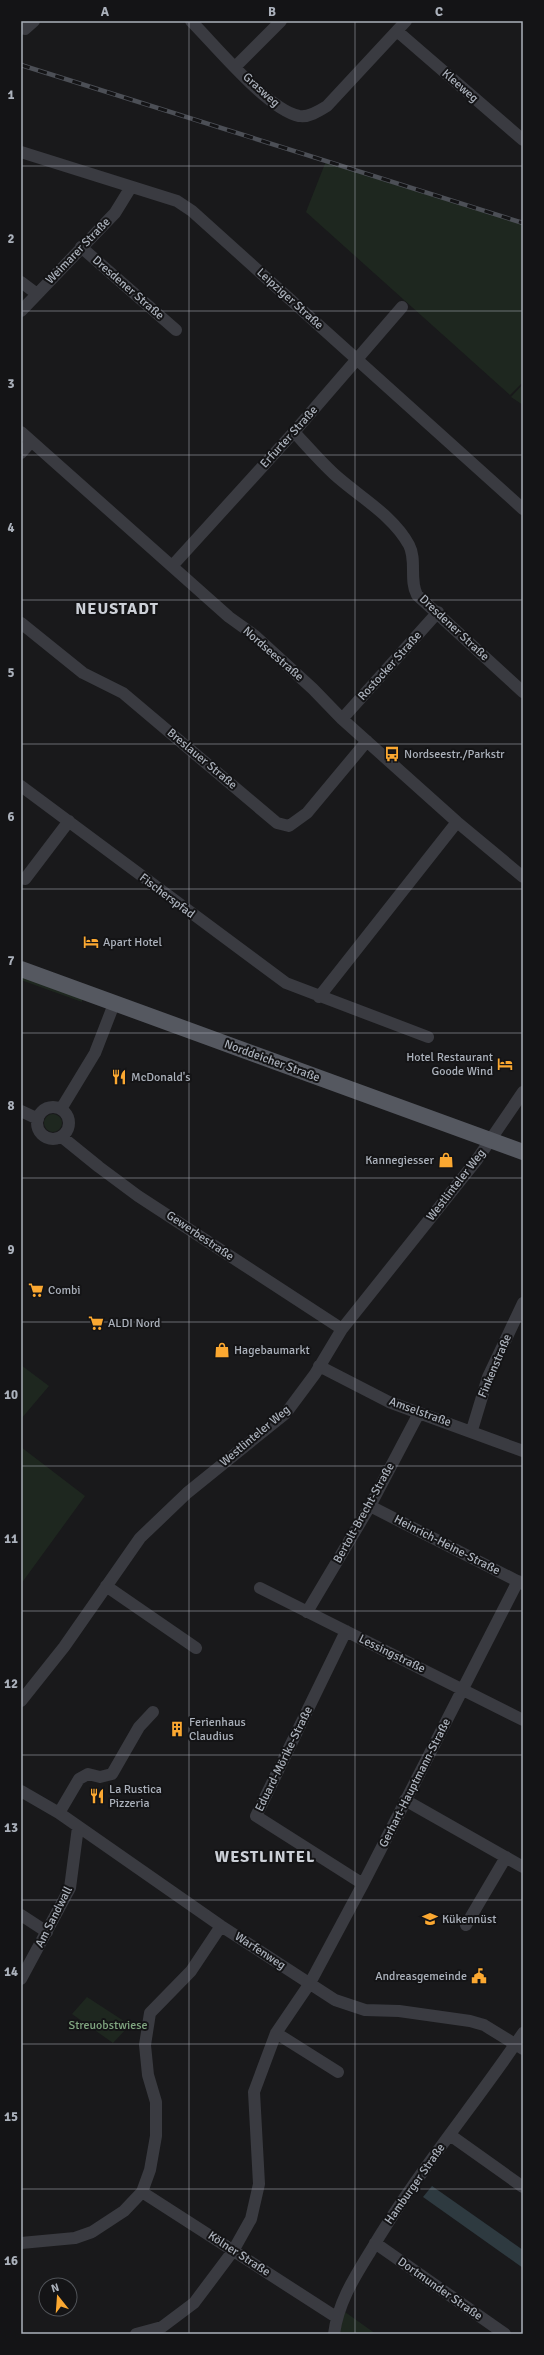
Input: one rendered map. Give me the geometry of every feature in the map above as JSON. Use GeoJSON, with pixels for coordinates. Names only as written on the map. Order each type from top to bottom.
{"type":"FeatureCollection","features":[{"type":"Feature","properties":{"kind":"main road","name":"Norddeicher Straße"},"geometry":{"type":"LineString","coordinates":[[21,969],[523,1152]]}},
{"type":"Feature","properties":{"kind":"street","name":"Grasweg"},"geometry":{"type":"LineString","coordinates":[[191,21],[235,67],[284,111],[300,116],[315,114],[327,106],[406,21]]}},
{"type":"Feature","properties":{"kind":"street"},"geometry":{"type":"LineString","coordinates":[[235,67],[282,21]]}},
{"type":"Feature","properties":{"kind":"street","name":"Kleeweg"},"geometry":{"type":"LineString","coordinates":[[397,31],[523,140]]}},
{"type":"Feature","properties":{"kind":"street","name":"Leipziger Straße"},"geometry":{"type":"LineString","coordinates":[[21,152],[177,201],[192,211],[523,509]]}},
{"type":"Feature","properties":{"kind":"street","name":"Weimarer Straße"},"geometry":{"type":"LineString","coordinates":[[21,311],[115,213],[131,187]]}},
{"type":"Feature","properties":{"kind":"street","name":"Dresdener Straße"},"geometry":{"type":"LineString","coordinates":[[81,247],[176,330]]}},
{"type":"Feature","properties":{"kind":"street"},"geometry":{"type":"LineString","coordinates":[[21,282],[37,294]]}},
{"type":"Feature","properties":{"kind":"street","name":"Erfurter Straße"},"geometry":{"type":"LineString","coordinates":[[173,565],[294,432],[402,307]]}},
{"type":"Feature","properties":{"kind":"street","name":"Nordseestraße"},"geometry":{"type":"LineString","coordinates":[[21,432],[313,689],[342,719],[457,822],[523,877]]}},
{"type":"Feature","properties":{"kind":"street","name":"Dresdener Straße"},"geometry":{"type":"LineString","coordinates":[[294,432],[333,474],[394,525],[409,546],[415,591],[523,692]]}},
{"type":"Feature","properties":{"kind":"street"},"geometry":{"type":"LineString","coordinates":[[21,453],[31,442]]}},
{"type":"Feature","properties":{"kind":"street","name":"Rostocker Straße"},"geometry":{"type":"LineString","coordinates":[[342,719],[438,612]]}},
{"type":"Feature","properties":{"kind":"street","name":"Breslauer Straße"},"geometry":{"type":"LineString","coordinates":[[21,623],[83,673],[123,693],[277,823],[288,826],[307,813],[367,741]]}},
{"type":"Feature","properties":{"kind":"street","name":"Fischerspfad"},"geometry":{"type":"LineString","coordinates":[[21,786],[286,983],[319,997],[428,1037]]}},
{"type":"Feature","properties":{"kind":"street"},"geometry":{"type":"LineString","coordinates":[[25,879],[69,821]]}},
{"type":"Feature","properties":{"kind":"street"},"geometry":{"type":"LineString","coordinates":[[319,997],[457,822]]}},
{"type":"Feature","properties":{"kind":"street"},"geometry":{"type":"LineString","coordinates":[[61,1109],[95,1053],[114,1004]]}},
{"type":"Feature","properties":{"kind":"street","name":"Westlinteler Weg"},"geometry":{"type":"LineString","coordinates":[[21,1701],[64,1647],[140,1538],[159,1518],[286,1413],[320,1366],[342,1329],[490,1140],[523,1092]]}},
{"type":"Feature","properties":{"kind":"street"},"geometry":{"type":"LineString","coordinates":[[48,1108],[61,1109],[66,1114],[69,1123],[67,1132],[62,1137],[55,1140],[44,1137],[38,1129],[38,1119],[48,1108]]}},
{"type":"Feature","properties":{"kind":"street"},"geometry":{"type":"LineString","coordinates":[[21,1111],[38,1119]]}},
{"type":"Feature","properties":{"kind":"street","name":"Gewerbestraße"},"geometry":{"type":"LineString","coordinates":[[62,1137],[138,1196],[342,1329]]}},
{"type":"Feature","properties":{"kind":"street","name":"Finkenstraße"},"geometry":{"type":"LineString","coordinates":[[472,1430],[488,1377],[523,1303]]}},
{"type":"Feature","properties":{"kind":"street","name":"Amselstraße"},"geometry":{"type":"LineString","coordinates":[[320,1366],[389,1402],[472,1430],[523,1451]]}},
{"type":"Feature","properties":{"kind":"street","name":"Bertolt-Brecht-Straße"},"geometry":{"type":"LineString","coordinates":[[307,1612],[370,1506],[419,1412]]}},
{"type":"Feature","properties":{"kind":"street","name":"Heinrich-Heine-Straße"},"geometry":{"type":"LineString","coordinates":[[370,1506],[520,1583]]}},
{"type":"Feature","properties":{"kind":"street","name":"Gerhart-Hauptmann-Straße"},"geometry":{"type":"LineString","coordinates":[[136,2334],[162,2327],[194,2303],[234,2251],[251,2219],[259,2184],[254,2092],[276,2033],[310,1983],[520,1583]]}},
{"type":"Feature","properties":{"kind":"street"},"geometry":{"type":"LineString","coordinates":[[106,1586],[196,1648]]}},
{"type":"Feature","properties":{"kind":"street","name":"Lessingstraße"},"geometry":{"type":"LineString","coordinates":[[260,1588],[523,1720]]}},
{"type":"Feature","properties":{"kind":"street","name":"Eduard-Mörike-Straße"},"geometry":{"type":"LineString","coordinates":[[346,1631],[256,1816],[363,1884]]}},
{"type":"Feature","properties":{"kind":"street"},"geometry":{"type":"LineString","coordinates":[[59,1813],[79,1780],[88,1774],[100,1777],[112,1774],[139,1727],[153,1712]]}},
{"type":"Feature","properties":{"kind":"street","name":"Warfenweg"},"geometry":{"type":"LineString","coordinates":[[21,1791],[59,1813],[221,1926],[335,2000],[365,2010],[399,2011],[470,2021],[484,2026],[519,2047]]}},
{"type":"Feature","properties":{"kind":"street"},"geometry":{"type":"LineString","coordinates":[[405,1800],[523,1867]]}},
{"type":"Feature","properties":{"kind":"street","name":"Am Sandwall"},"geometry":{"type":"LineString","coordinates":[[21,1979],[70,1888],[78,1827]]}},
{"type":"Feature","properties":{"kind":"street"},"geometry":{"type":"LineString","coordinates":[[466,1925],[506,1857]]}},
{"type":"Feature","properties":{"kind":"street"},"geometry":{"type":"LineString","coordinates":[[21,1915],[47,1932]]}},
{"type":"Feature","properties":{"kind":"street"},"geometry":{"type":"LineString","coordinates":[[21,2243],[75,2238],[92,2232],[124,2211],[142,2192],[150,2170],[156,2136],[156,2102],[148,2075],[145,2045],[150,2013],[191,1971],[221,1926]]}},
{"type":"Feature","properties":{"kind":"street"},"geometry":{"type":"LineString","coordinates":[[276,2033],[338,2072]]}},
{"type":"Feature","properties":{"kind":"street","name":"Hamburger Straße"},"geometry":{"type":"LineString","coordinates":[[334,2334],[336,2317],[348,2289],[403,2198],[519,2047],[523,2033]]}},
{"type":"Feature","properties":{"kind":"street"},"geometry":{"type":"LineString","coordinates":[[450,2135],[523,2187]]}},
{"type":"Feature","properties":{"kind":"street","name":"Kölner Straße"},"geometry":{"type":"LineString","coordinates":[[142,2192],[336,2317]]}},
{"type":"Feature","properties":{"kind":"street","name":"Dortmunder Straße"},"geometry":{"type":"LineString","coordinates":[[375,2243],[505,2334]]}},
{"type":"Feature","properties":{"kind":"green space"},"geometry":{"type":"Polygon","coordinates":[[[326,161],[523,223],[523,382],[510,395],[306,212],[326,161]]]}},
{"type":"Feature","properties":{"kind":"green space"},"geometry":{"type":"Polygon","coordinates":[[[523,384],[523,405],[511,397],[523,384]]]}},
{"type":"Feature","properties":{"kind":"green space"},"geometry":{"type":"Polygon","coordinates":[[[21,975],[82,998],[82,1002],[21,980],[21,975]]]}},
{"type":"Feature","properties":{"kind":"green space"},"geometry":{"type":"Polygon","coordinates":[[[49,1114],[57,1114],[62,1119],[60,1130],[57,1132],[49,1132],[44,1127],[44,1119],[49,1114]]]}},
{"type":"Feature","properties":{"kind":"green space"},"geometry":{"type":"Polygon","coordinates":[[[21,1365],[49,1386],[21,1419],[21,1365]]]}},
{"type":"Feature","properties":{"kind":"green space"},"geometry":{"type":"Polygon","coordinates":[[[21,1447],[85,1496],[21,1584],[21,1447]]]}},
{"type":"Feature","properties":{"kind":"green space","name":"Streuobstwiese"},"geometry":{"type":"Polygon","coordinates":[[[87,1997],[130,2025],[113,2043],[72,2014],[87,1997]]]}},
{"type":"Feature","properties":{"kind":"green space"},"geometry":{"type":"Polygon","coordinates":[[[345,2312],[376,2334],[334,2334],[345,2312]]]}},
{"type":"Feature","properties":{"kind":"shaded area"},"geometry":{"type":"Polygon","coordinates":[[[432,2186],[523,2250],[523,2268],[423,2197],[432,2186]]]}},
{"type":"Feature","properties":{"kind":"railway"},"geometry":{"type":"LineString","coordinates":[[21,65],[523,223]]}},
{"type":"Feature","properties":{"kind":"place","name":"Nordseestr./Parkstr"},"geometry":{"type":"Point","coordinates":[392,754]}},
{"type":"Feature","properties":{"kind":"place","name":"Apart Hotel"},"geometry":{"type":"Point","coordinates":[91,942]}},
{"type":"Feature","properties":{"kind":"place","name":"Hotel Restaurant Goode Wind"},"geometry":{"type":"Point","coordinates":[505,1064]}},
{"type":"Feature","properties":{"kind":"place","name":"McDonald's"},"geometry":{"type":"Point","coordinates":[119,1077]}},
{"type":"Feature","properties":{"kind":"place","name":"Kannegiesser"},"geometry":{"type":"Point","coordinates":[446,1160]}},
{"type":"Feature","properties":{"kind":"place","name":"Combi"},"geometry":{"type":"Point","coordinates":[36,1290]}},
{"type":"Feature","properties":{"kind":"place","name":"ALDI Nord"},"geometry":{"type":"Point","coordinates":[96,1323]}},
{"type":"Feature","properties":{"kind":"place","name":"Hagebaumarkt"},"geometry":{"type":"Point","coordinates":[222,1350]}},
{"type":"Feature","properties":{"kind":"place","name":"Ferienhaus Claudius"},"geometry":{"type":"Point","coordinates":[177,1729]}},
{"type":"Feature","properties":{"kind":"place","name":"La Rustica Pizzeria"},"geometry":{"type":"Point","coordinates":[97,1796]}},
{"type":"Feature","properties":{"kind":"place","name":"Kükennüst"},"geometry":{"type":"Point","coordinates":[430,1919]}},
{"type":"Feature","properties":{"kind":"place","name":"Andreasgemeinde"},"geometry":{"type":"Point","coordinates":[479,1976]}},
{"type":"Feature","properties":{"kind":"district","name":"NEUSTADT"},"geometry":{"type":"Point","coordinates":[117,609]}},
{"type":"Feature","properties":{"kind":"district","name":"WESTLINTEL"},"geometry":{"type":"Point","coordinates":[265,1857]}}]}
